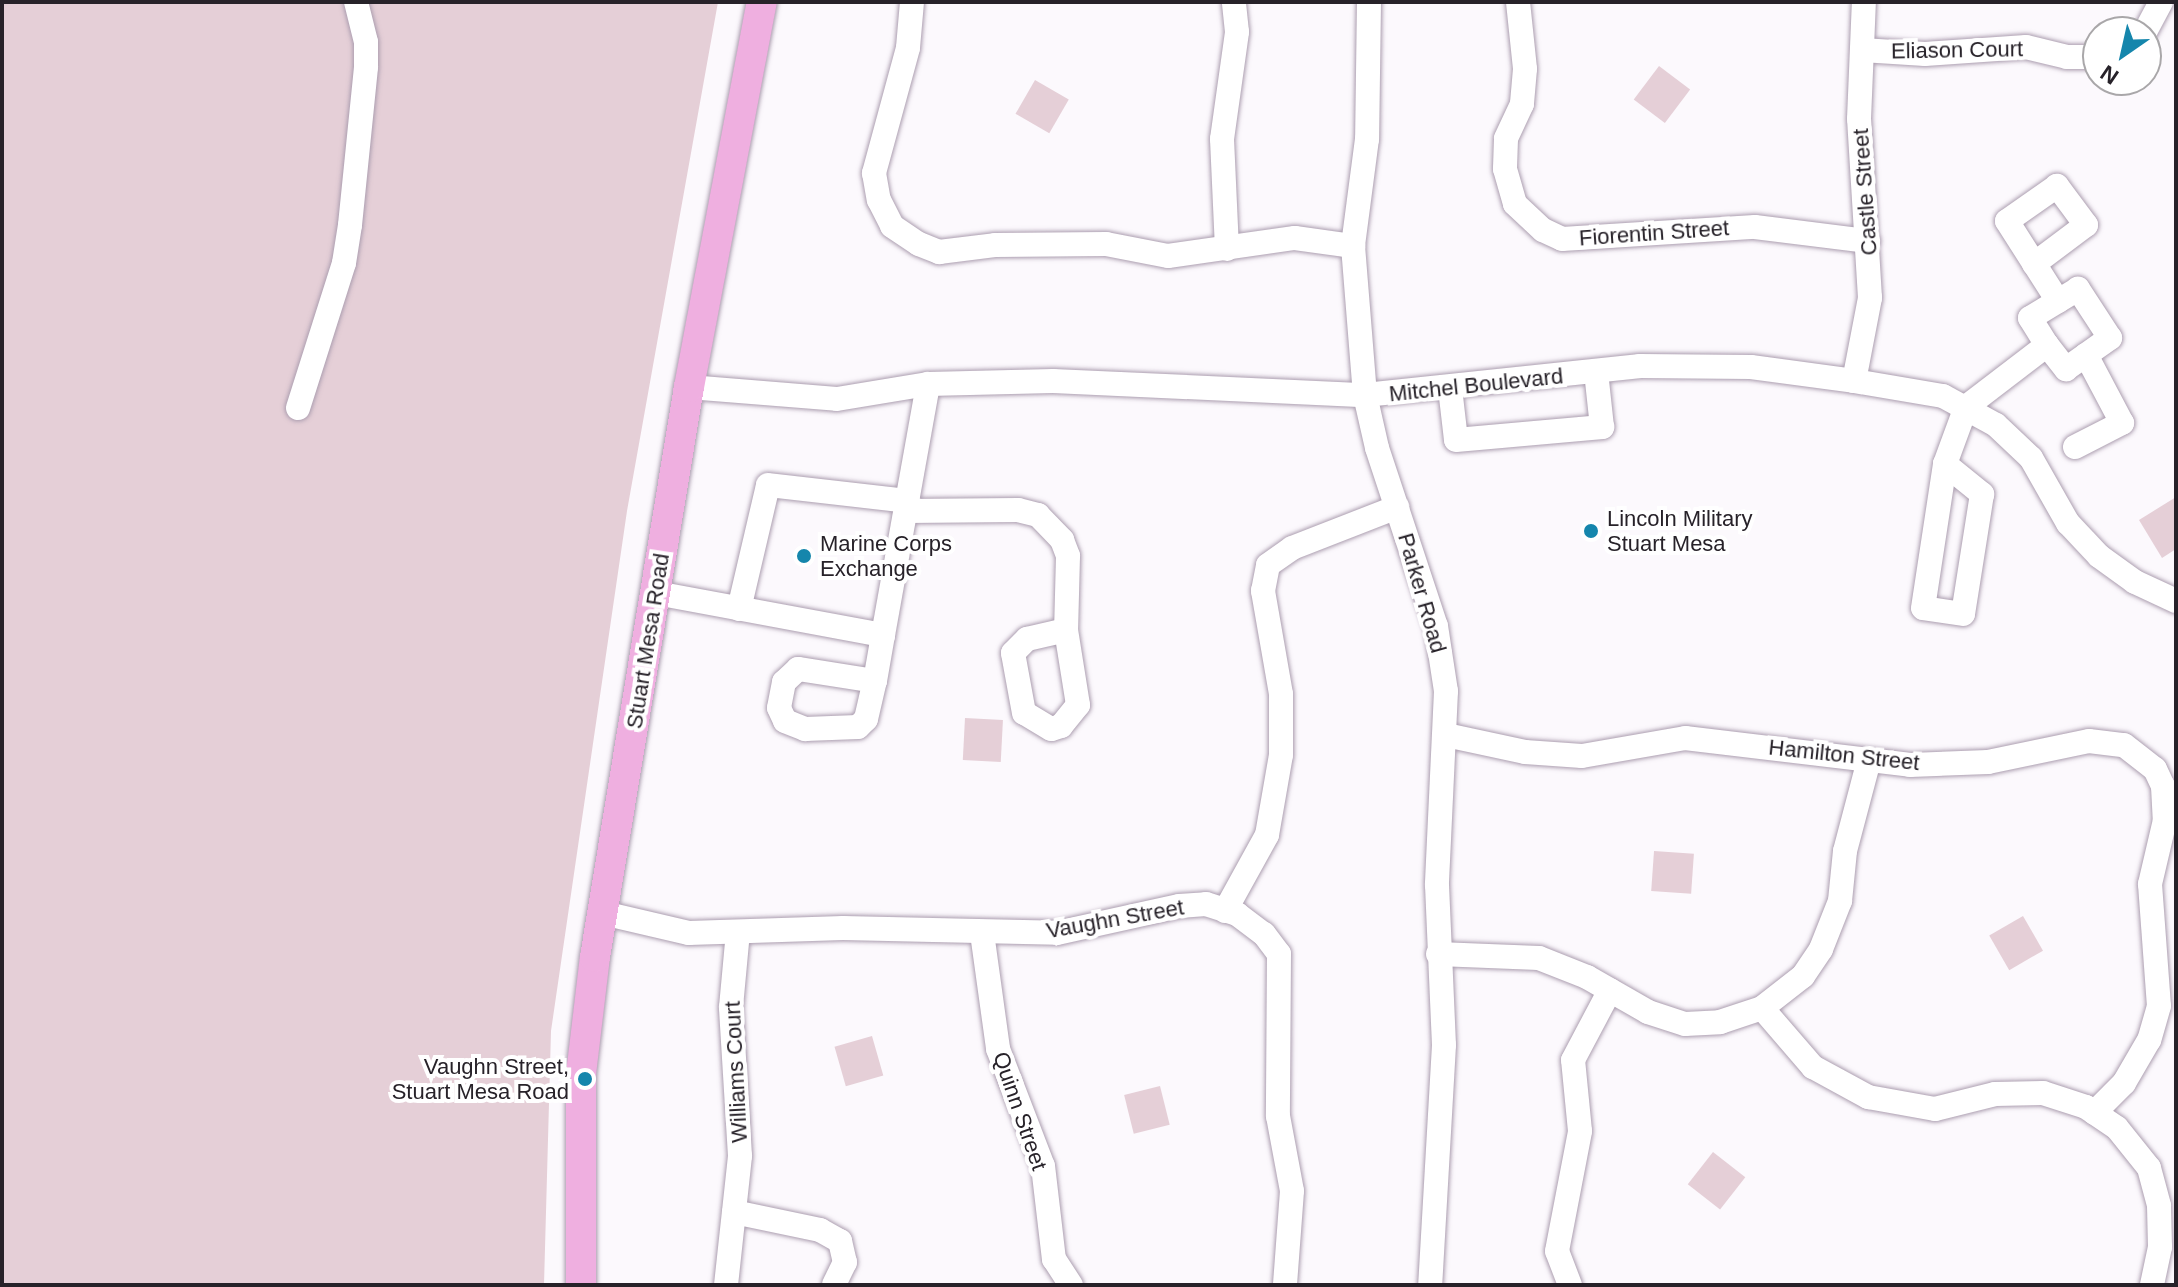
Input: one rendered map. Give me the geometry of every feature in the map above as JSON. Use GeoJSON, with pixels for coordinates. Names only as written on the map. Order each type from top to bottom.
{"type":"FeatureCollection","features":[{"type":"Feature","properties":{"kind":"main road","name":"Stuart Mesa Road"},"geometry":{"type":"LineString","coordinates":[[581,1285],[581,1074],[603,913],[689,387],[762,2]]}},
{"type":"Feature","properties":{"kind":"street"},"geometry":{"type":"LineString","coordinates":[[298,408],[344,263],[350,225],[366,67],[356,2]]}},
{"type":"Feature","properties":{"kind":"street"},"geometry":{"type":"LineString","coordinates":[[912,2],[908,48],[874,173],[879,200],[892,226],[939,252],[1053,242],[1106,244],[1168,256],[1295,238],[1353,246]]}},
{"type":"Feature","properties":{"kind":"street"},"geometry":{"type":"LineString","coordinates":[[1227,249],[1222,139],[1237,32],[1234,2]]}},
{"type":"Feature","properties":{"kind":"street","name":"Parker Road"},"geometry":{"type":"LineString","coordinates":[[1369,2],[1367,139],[1353,246],[1365,395],[1436,626],[1446,691],[1438,954],[1444,1045],[1430,1285]]}},
{"type":"Feature","properties":{"kind":"street","name":"Fiorentin Street"},"geometry":{"type":"LineString","coordinates":[[1518,2],[1525,69],[1522,104],[1506,139],[1505,169],[1515,204],[1543,230],[1562,239],[1755,227],[1868,241]]}},
{"type":"Feature","properties":{"kind":"street","name":"Castle Street"},"geometry":{"type":"LineString","coordinates":[[1854,381],[1870,298],[1868,241],[1860,171],[1864,2]]}},
{"type":"Feature","properties":{"kind":"street","name":"Eliason Court"},"geometry":{"type":"LineString","coordinates":[[1862,50],[1925,54],[2026,47],[2067,57],[2082,57]]}},
{"type":"Feature","properties":{"kind":"street"},"geometry":{"type":"LineString","coordinates":[[2034,264],[2058,301]]}},
{"type":"Feature","properties":{"kind":"street"},"geometry":{"type":"LineString","coordinates":[[2078,289],[2110,338],[2066,369],[2030,318],[2058,301],[2078,289]]}},
{"type":"Feature","properties":{"kind":"street"},"geometry":{"type":"LineString","coordinates":[[1945,464],[1982,494],[1963,614],[1923,608],[1945,464],[1966,407],[2047,345]]}},
{"type":"Feature","properties":{"kind":"street"},"geometry":{"type":"LineString","coordinates":[[2075,447],[2122,423],[2086,355]]}},
{"type":"Feature","properties":{"kind":"street","name":"Mitchel Boulevard"},"geometry":{"type":"LineString","coordinates":[[689,387],[837,399],[928,384],[1053,381],[1365,395],[1640,366],[1751,367],[1854,381],[1943,396],[1996,425],[2031,458],[2068,523],[2099,556],[2135,582],[2176,601]]}},
{"type":"Feature","properties":{"kind":"street"},"geometry":{"type":"LineString","coordinates":[[1450,388],[1456,440],[1602,427],[1596,372]]}},
{"type":"Feature","properties":{"kind":"street"},"geometry":{"type":"LineString","coordinates":[[875,681],[928,384]]}},
{"type":"Feature","properties":{"kind":"street"},"geometry":{"type":"LineString","coordinates":[[739,609],[768,485],[907,506],[1018,510],[1038,515],[1062,540],[1068,556],[1066,630]]}},
{"type":"Feature","properties":{"kind":"street"},"geometry":{"type":"LineString","coordinates":[[1225,911],[1267,835],[1281,755],[1281,694],[1263,591],[1268,565],[1292,548],[1397,507]]}},
{"type":"Feature","properties":{"kind":"street"},"geometry":{"type":"LineString","coordinates":[[656,593],[883,635]]}},
{"type":"Feature","properties":{"kind":"street","name":"Hamilton Street"},"geometry":{"type":"LineString","coordinates":[[1446,735],[1525,752],[1582,756],[1685,738],[1910,765],[1988,762],[2089,741],[2124,745],[2155,769],[2163,786],[2165,820],[2150,884],[2159,1006],[2149,1040],[2124,1083],[2094,1113]]}},
{"type":"Feature","properties":{"kind":"street"},"geometry":{"type":"LineString","coordinates":[[1438,954],[1539,958],[1610,990],[1648,1012],[1685,1024],[1720,1022],[1762,1008],[1803,976],[1821,949],[1840,901],[1845,851],[1869,760]]}},
{"type":"Feature","properties":{"kind":"street","name":"Vaughn Street"},"geometry":{"type":"LineString","coordinates":[[603,913],[689,933],[843,928],[1057,933],[1179,906],[1206,904],[1225,911],[1264,934],[1279,954],[1278,1116],[1292,1191],[1285,1285]]}},
{"type":"Feature","properties":{"kind":"street","name":"Williams Court"},"geometry":{"type":"LineString","coordinates":[[726,1285],[740,1156],[731,1007],[738,932]]}},
{"type":"Feature","properties":{"kind":"street","name":"Quinn Street"},"geometry":{"type":"LineString","coordinates":[[982,933],[998,1049],[1043,1166],[1054,1259],[1071,1285]]}},
{"type":"Feature","properties":{"kind":"street"},"geometry":{"type":"LineString","coordinates":[[1570,1285],[1557,1251],[1580,1131],[1573,1060],[1610,990]]}},
{"type":"Feature","properties":{"kind":"street"},"geometry":{"type":"LineString","coordinates":[[1762,1008],[1813,1067],[1868,1097],[1935,1109],[1995,1094],[2043,1093],[2094,1113],[2117,1128],[2149,1168],[2159,1206],[2160,1247],[2152,1285]]}},
{"type":"Feature","properties":{"kind":"street"},"geometry":{"type":"LineString","coordinates":[[734,1212],[820,1230],[840,1241],[845,1262],[834,1285]]}},
{"type":"Feature","properties":{"kind":"shaded area"},"geometry":{"type":"Polygon","coordinates":[[[2,2],[718,2],[627,511],[551,1031],[544,1285],[2,1285],[2,2]]]}},
{"type":"Feature","properties":{"kind":"shaded area"},"geometry":{"type":"Polygon","coordinates":[[[1659,66],[1690,89],[1665,123],[1634,100],[1659,66]]]}},
{"type":"Feature","properties":{"kind":"shaded area"},"geometry":{"type":"Polygon","coordinates":[[[1035,80],[1069,99],[1049,133],[1016,114],[1035,80]]]}},
{"type":"Feature","properties":{"kind":"shaded area"},"geometry":{"type":"Polygon","coordinates":[[[2176,497],[2176,549],[2162,558],[2139,520],[2176,497]]]}},
{"type":"Feature","properties":{"kind":"shaded area"},"geometry":{"type":"Polygon","coordinates":[[[965,718],[1003,720],[1001,762],[963,760],[965,718]]]}},
{"type":"Feature","properties":{"kind":"shaded area"},"geometry":{"type":"Polygon","coordinates":[[[1654,851],[1694,854],[1691,894],[1651,891],[1654,851]]]}},
{"type":"Feature","properties":{"kind":"shaded area"},"geometry":{"type":"Polygon","coordinates":[[[2023,916],[2043,951],[2009,970],[1989,936],[2023,916]]]}},
{"type":"Feature","properties":{"kind":"shaded area"},"geometry":{"type":"Polygon","coordinates":[[[872,1036],[883,1075],[846,1086],[835,1047],[872,1036]]]}},
{"type":"Feature","properties":{"kind":"shaded area"},"geometry":{"type":"Polygon","coordinates":[[[1160,1086],[1170,1125],[1134,1134],[1124,1095],[1160,1086]]]}},
{"type":"Feature","properties":{"kind":"shaded area"},"geometry":{"type":"Polygon","coordinates":[[[1713,1152],[1745,1177],[1720,1210],[1688,1184],[1713,1152]]]}},
{"type":"Feature","properties":{"kind":"place","name":"Lincoln Military Stuart Mesa"},"geometry":{"type":"Point","coordinates":[1591,531]}},
{"type":"Feature","properties":{"kind":"place","name":"Marine Corps Exchange"},"geometry":{"type":"Point","coordinates":[804,556]}},
{"type":"Feature","properties":{"kind":"place","name":"Vaughn Street, Stuart Mesa Road"},"geometry":{"type":"Point","coordinates":[585,1079]}}]}
